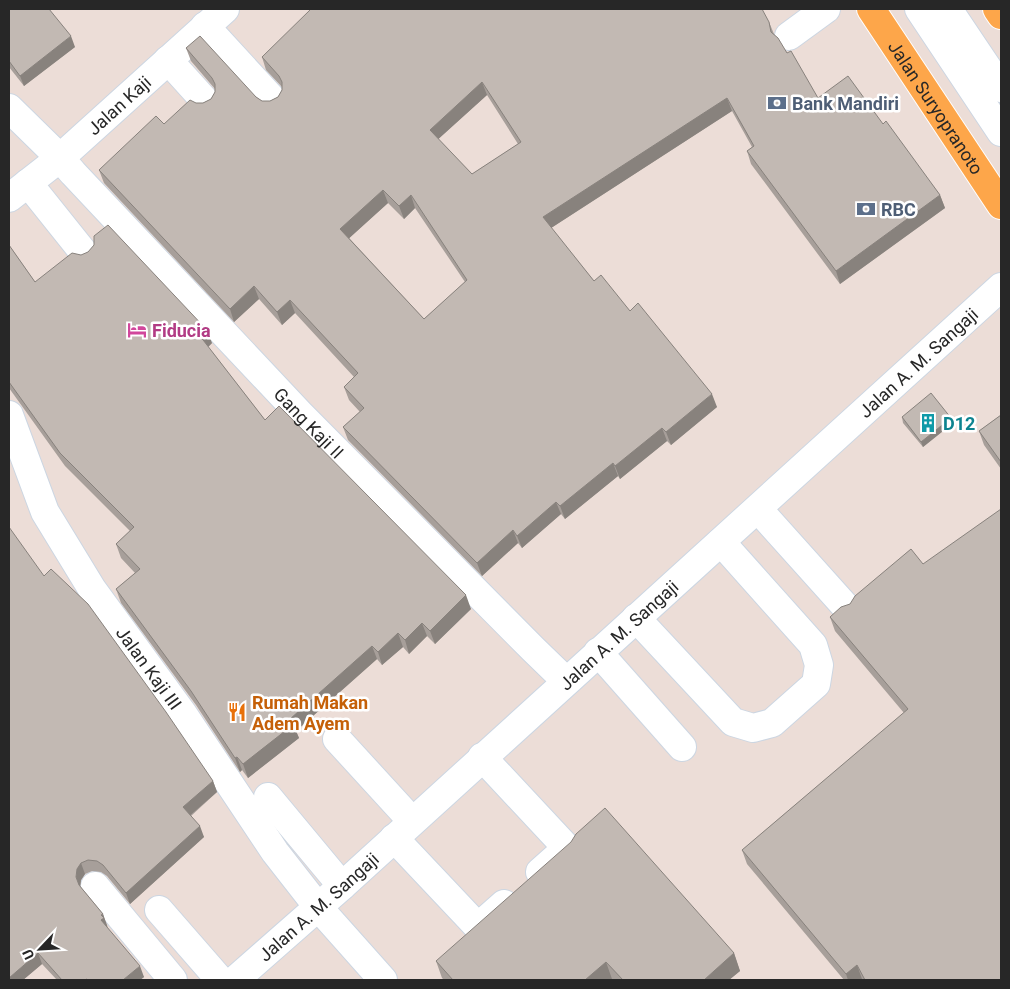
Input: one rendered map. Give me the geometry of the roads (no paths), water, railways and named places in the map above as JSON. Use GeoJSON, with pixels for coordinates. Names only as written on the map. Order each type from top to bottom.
{"type":"FeatureCollection","features":[{"type":"Feature","properties":{"kind":"main road","name":"Jalan Suryopranoto"},"geometry":{"type":"LineString","coordinates":[[871,9],[1001,205]]}},
{"type":"Feature","properties":{"kind":"main road"},"geometry":{"type":"LineString","coordinates":[[997,9],[1001,15]]}},
{"type":"Feature","properties":{"kind":"street"},"geometry":{"type":"LineString","coordinates":[[789,36],[826,9]]}},
{"type":"Feature","properties":{"kind":"street"},"geometry":{"type":"LineString","coordinates":[[919,9],[1001,132]]}},
{"type":"Feature","properties":{"kind":"street"},"geometry":{"type":"LineString","coordinates":[[948,9],[1001,88]]}},
{"type":"Feature","properties":{"kind":"street"},"geometry":{"type":"LineString","coordinates":[[215,18],[272,99]]}},
{"type":"Feature","properties":{"kind":"street","name":"Jalan Kaji"},"geometry":{"type":"LineString","coordinates":[[18,191],[60,158],[215,18]]}},
{"type":"Feature","properties":{"kind":"street"},"geometry":{"type":"LineString","coordinates":[[168,60],[205,102]]}},
{"type":"Feature","properties":{"kind":"street","name":"Gang Kaji II"},"geometry":{"type":"LineString","coordinates":[[9,108],[60,158],[307,421],[566,681]]}},
{"type":"Feature","properties":{"kind":"street"},"geometry":{"type":"LineString","coordinates":[[18,191],[84,253]]}},
{"type":"Feature","properties":{"kind":"street","name":"Jalan A. M. Sangaji"},"geometry":{"type":"LineString","coordinates":[[235,980],[342,886],[1001,287]]}},
{"type":"Feature","properties":{"kind":"street","name":"Jalan Kaji III"},"geometry":{"type":"LineString","coordinates":[[9,415],[45,512],[92,588],[183,714],[275,852],[318,907],[383,980]]}},
{"type":"Feature","properties":{"kind":"street"},"geometry":{"type":"LineString","coordinates":[[758,509],[846,606]]}},
{"type":"Feature","properties":{"kind":"street"},"geometry":{"type":"LineString","coordinates":[[636,618],[733,722],[753,728],[772,723],[816,684],[819,665],[813,645],[721,542]]}},
{"type":"Feature","properties":{"kind":"street"},"geometry":{"type":"LineString","coordinates":[[598,652],[682,747]]}},
{"type":"Feature","properties":{"kind":"street"},"geometry":{"type":"LineString","coordinates":[[337,739],[478,927],[567,848],[482,757]]}},
{"type":"Feature","properties":{"kind":"street"},"geometry":{"type":"LineString","coordinates":[[268,797],[342,886]]}},
{"type":"Feature","properties":{"kind":"street"},"geometry":{"type":"LineString","coordinates":[[95,886],[173,980]]}},
{"type":"Feature","properties":{"kind":"street"},"geometry":{"type":"LineString","coordinates":[[159,910],[220,980]]}},
{"type":"Feature","properties":{"kind":"place","name":"Bank Mandiri"},"geometry":{"type":"Point","coordinates":[777,103]}},
{"type":"Feature","properties":{"kind":"place","name":"RBC"},"geometry":{"type":"Point","coordinates":[866,209]}},
{"type":"Feature","properties":{"kind":"place","name":"Fiducia"},"geometry":{"type":"Point","coordinates":[137,330]}},
{"type":"Feature","properties":{"kind":"place","name":"D12"},"geometry":{"type":"Point","coordinates":[928,423]}},
{"type":"Feature","properties":{"kind":"place","name":"Rumah Makan Adem Ayem"},"geometry":{"type":"Point","coordinates":[237,712]}}]}
